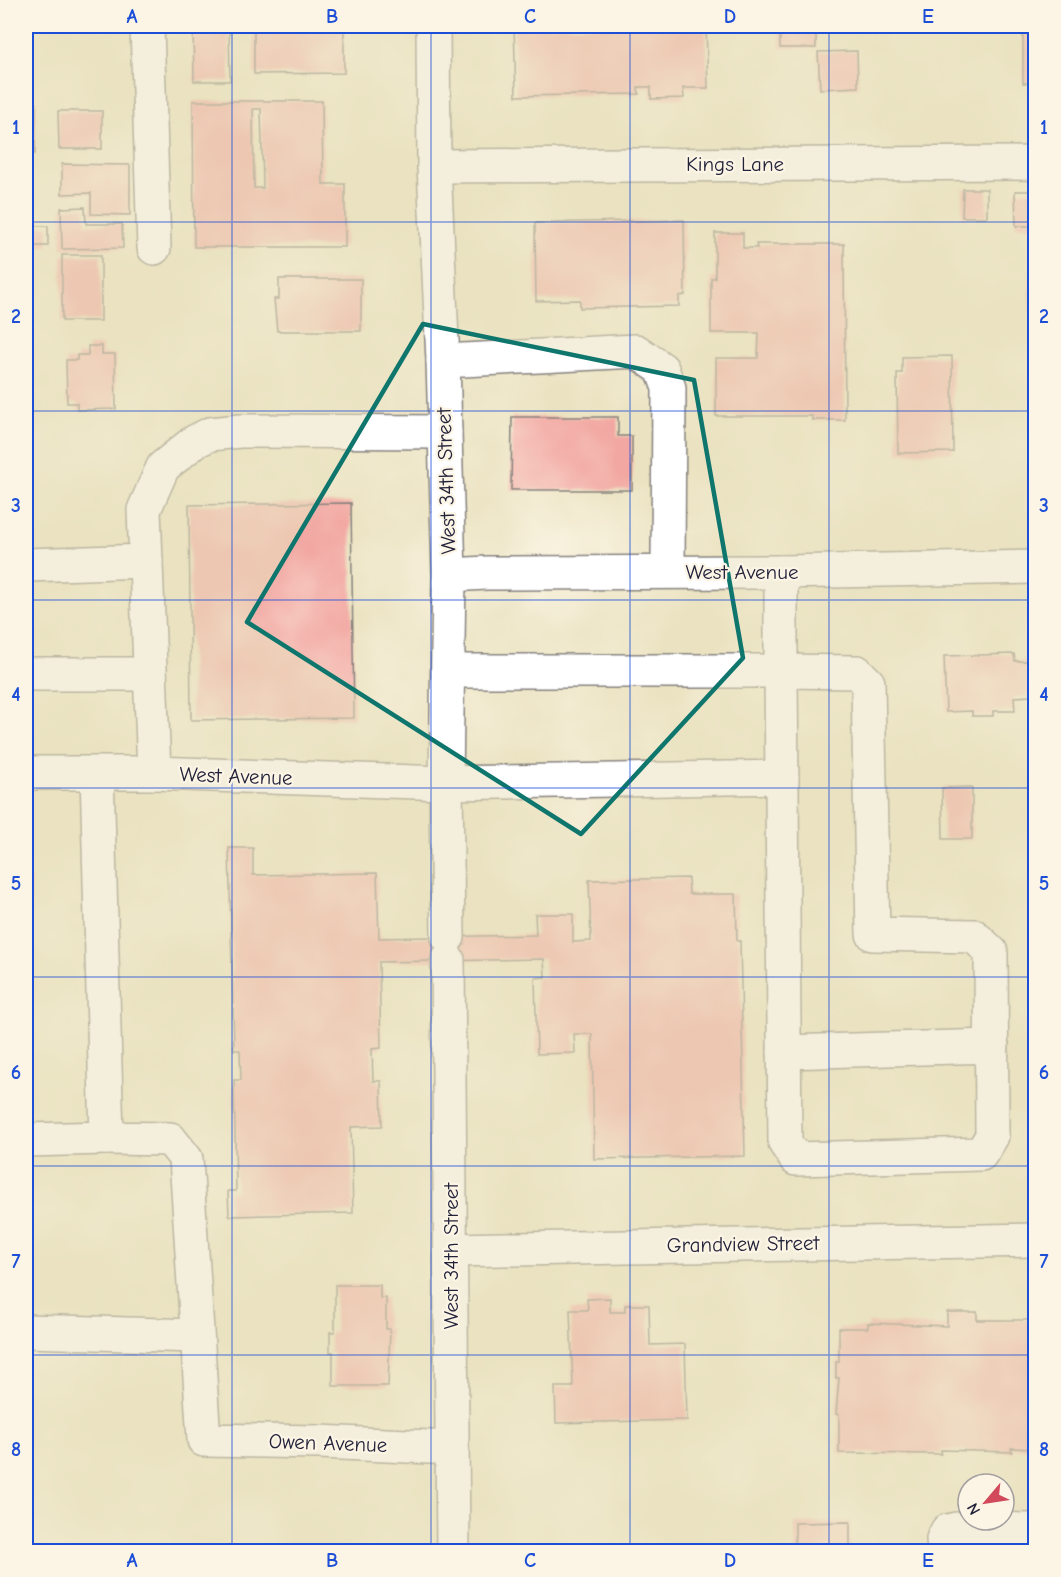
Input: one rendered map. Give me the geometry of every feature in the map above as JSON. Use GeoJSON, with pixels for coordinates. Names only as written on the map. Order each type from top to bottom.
{"type":"FeatureCollection","features":[{"type":"Feature","properties":{"kind":"street"},"geometry":{"type":"LineString","coordinates":[[147,26],[154,248]]}},
{"type":"Feature","properties":{"kind":"street","name":"West 34th Street"},"geometry":{"type":"LineString","coordinates":[[433,26],[434,166],[445,432],[448,575],[446,783],[453,1551]]}},
{"type":"Feature","properties":{"kind":"street","name":"Kings Lane"},"geometry":{"type":"LineString","coordinates":[[434,166],[1035,163]]}},
{"type":"Feature","properties":{"kind":"street"},"geometry":{"type":"LineString","coordinates":[[442,361],[636,351],[663,369],[669,388],[668,571]]}},
{"type":"Feature","properties":{"kind":"street"},"geometry":{"type":"LineString","coordinates":[[154,773],[144,510],[163,467],[194,442],[210,434],[240,431],[445,432]]}},
{"type":"Feature","properties":{"kind":"street"},"geometry":{"type":"LineString","coordinates":[[26,565],[146,561]]}},
{"type":"Feature","properties":{"kind":"street","name":"West Avenue"},"geometry":{"type":"LineString","coordinates":[[448,575],[1035,567]]}},
{"type":"Feature","properties":{"kind":"street"},"geometry":{"type":"LineString","coordinates":[[448,671],[781,671],[857,672],[868,683],[873,934],[974,936],[991,952],[992,1136],[981,1154],[796,1160],[785,1143],[781,671],[781,572]]}},
{"type":"Feature","properties":{"kind":"street"},"geometry":{"type":"LineString","coordinates":[[26,674],[150,674]]}},
{"type":"Feature","properties":{"kind":"street","name":"West Avenue"},"geometry":{"type":"LineString","coordinates":[[26,773],[154,773],[446,783],[782,777]]}},
{"type":"Feature","properties":{"kind":"street"},"geometry":{"type":"LineString","coordinates":[[97,773],[107,1138]]}},
{"type":"Feature","properties":{"kind":"street"},"geometry":{"type":"LineString","coordinates":[[784,1052],[992,1046]]}},
{"type":"Feature","properties":{"kind":"street"},"geometry":{"type":"LineString","coordinates":[[26,1140],[170,1139],[186,1159],[197,1336],[26,1331]]}},
{"type":"Feature","properties":{"kind":"street","name":"Grandview Street"},"geometry":{"type":"LineString","coordinates":[[452,1250],[1035,1240]]}},
{"type":"Feature","properties":{"kind":"street","name":"Owen Avenue"},"geometry":{"type":"LineString","coordinates":[[197,1336],[204,1440],[452,1448]]}},
{"type":"Feature","properties":{"kind":"street"},"geometry":{"type":"LineString","coordinates":[[944,1551],[943,1539],[947,1531],[956,1528],[1035,1530]]}},
{"type":"Feature","properties":{"kind":"highlighted area"},"geometry":{"type":"Polygon","coordinates":[[[423,324],[694,380],[743,658],[581,834],[247,622],[423,324]]]}},
{"type":"Feature","properties":{"kind":"building"},"geometry":{"type":"Polygon","coordinates":[[[193,26],[229,26],[230,81],[194,81],[193,26]]]}},
{"type":"Feature","properties":{"kind":"building"},"geometry":{"type":"Polygon","coordinates":[[[254,26],[344,26],[344,73],[254,74],[254,26]]]}},
{"type":"Feature","properties":{"kind":"building"},"geometry":{"type":"Polygon","coordinates":[[[514,26],[706,26],[708,88],[683,88],[684,98],[651,99],[651,87],[638,87],[639,94],[516,96],[514,26]]]}},
{"type":"Feature","properties":{"kind":"building"},"geometry":{"type":"Polygon","coordinates":[[[780,26],[852,26],[851,31],[816,32],[816,48],[780,48],[780,26]]]}},
{"type":"Feature","properties":{"kind":"building"},"geometry":{"type":"Polygon","coordinates":[[[906,26],[939,26],[939,32],[906,32],[906,26]]]}},
{"type":"Feature","properties":{"kind":"building"},"geometry":{"type":"Polygon","coordinates":[[[955,26],[1002,26],[1002,30],[955,31],[955,26]]]}},
{"type":"Feature","properties":{"kind":"building"},"geometry":{"type":"Polygon","coordinates":[[[1023,31],[1036,31],[1036,83],[1023,83],[1023,31]]]}},
{"type":"Feature","properties":{"kind":"building"},"geometry":{"type":"Polygon","coordinates":[[[857,51],[858,87],[820,89],[818,52],[857,51]]]}},
{"type":"Feature","properties":{"kind":"building"},"geometry":{"type":"Polygon","coordinates":[[[193,101],[322,101],[323,184],[345,184],[345,247],[194,247],[193,101]],[[253,109],[254,188],[263,188],[261,109],[253,109]]]}},
{"type":"Feature","properties":{"kind":"building"},"geometry":{"type":"Polygon","coordinates":[[[26,103],[36,103],[35,154],[26,153],[26,103]]]}},
{"type":"Feature","properties":{"kind":"building"},"geometry":{"type":"Polygon","coordinates":[[[58,111],[102,111],[102,149],[59,149],[58,111]]]}},
{"type":"Feature","properties":{"kind":"building"},"geometry":{"type":"Polygon","coordinates":[[[62,164],[130,165],[130,215],[91,214],[91,193],[62,194],[62,164]]]}},
{"type":"Feature","properties":{"kind":"building"},"geometry":{"type":"Polygon","coordinates":[[[963,189],[987,189],[987,217],[962,217],[963,189]]]}},
{"type":"Feature","properties":{"kind":"building"},"geometry":{"type":"Polygon","coordinates":[[[1015,191],[1036,191],[1036,226],[1016,226],[1015,191]]]}},
{"type":"Feature","properties":{"kind":"building"},"geometry":{"type":"Polygon","coordinates":[[[85,207],[86,224],[122,224],[123,248],[62,249],[61,208],[85,207]]]}},
{"type":"Feature","properties":{"kind":"building"},"geometry":{"type":"Polygon","coordinates":[[[684,220],[685,295],[679,296],[679,306],[580,308],[580,300],[536,301],[535,223],[684,220]]]}},
{"type":"Feature","properties":{"kind":"building"},"geometry":{"type":"Polygon","coordinates":[[[30,226],[48,226],[48,246],[31,246],[30,226]]]}},
{"type":"Feature","properties":{"kind":"building"},"geometry":{"type":"Polygon","coordinates":[[[715,233],[743,233],[743,248],[757,248],[756,244],[844,244],[845,420],[812,420],[812,416],[716,416],[716,358],[758,358],[759,333],[711,333],[711,278],[715,278],[715,233]]]}},
{"type":"Feature","properties":{"kind":"building"},"geometry":{"type":"Polygon","coordinates":[[[62,255],[101,255],[101,321],[62,321],[62,255]]]}},
{"type":"Feature","properties":{"kind":"building"},"geometry":{"type":"Polygon","coordinates":[[[1030,275],[1036,275],[1036,313],[1030,312],[1030,275]]]}},
{"type":"Feature","properties":{"kind":"building"},"geometry":{"type":"Polygon","coordinates":[[[279,279],[361,279],[361,331],[277,331],[274,299],[279,299],[279,279]]]}},
{"type":"Feature","properties":{"kind":"building"},"geometry":{"type":"Polygon","coordinates":[[[88,346],[102,346],[102,354],[115,354],[116,409],[77,410],[77,403],[67,403],[66,360],[77,360],[77,355],[88,355],[88,346]]]}},
{"type":"Feature","properties":{"kind":"building"},"geometry":{"type":"Polygon","coordinates":[[[952,356],[953,452],[898,453],[897,373],[902,373],[902,357],[952,356]]]}},
{"type":"Feature","properties":{"kind":"building"},"geometry":{"type":"Polygon","coordinates":[[[512,417],[618,417],[618,436],[632,436],[632,490],[511,490],[512,417]]]}},
{"type":"Feature","properties":{"kind":"building"},"geometry":{"type":"Polygon","coordinates":[[[351,503],[354,718],[191,720],[189,505],[351,503]]]}},
{"type":"Feature","properties":{"kind":"building"},"geometry":{"type":"Polygon","coordinates":[[[1014,654],[1015,661],[1030,661],[1032,696],[1014,697],[1015,711],[993,711],[993,716],[972,716],[972,711],[946,712],[944,656],[1014,654]]]}},
{"type":"Feature","properties":{"kind":"building"},"geometry":{"type":"Polygon","coordinates":[[[972,787],[972,839],[943,839],[942,788],[972,787]]]}},
{"type":"Feature","properties":{"kind":"building"},"geometry":{"type":"Polygon","coordinates":[[[229,848],[253,848],[253,875],[377,873],[379,938],[536,935],[535,914],[573,914],[573,942],[591,941],[589,880],[688,878],[689,894],[736,894],[737,941],[740,941],[745,1156],[594,1159],[592,1034],[574,1034],[575,1053],[537,1054],[535,978],[545,977],[544,959],[379,962],[381,1048],[372,1049],[373,1081],[381,1081],[382,1126],[351,1127],[353,1213],[229,1216],[228,1191],[236,1191],[234,1080],[241,1080],[240,1050],[234,1050],[229,848]]]}},
{"type":"Feature","properties":{"kind":"building"},"geometry":{"type":"Polygon","coordinates":[[[26,877],[31,877],[30,981],[26,981],[26,877]]]}},
{"type":"Feature","properties":{"kind":"building"},"geometry":{"type":"Polygon","coordinates":[[[335,1285],[380,1285],[380,1298],[386,1298],[386,1329],[390,1329],[388,1386],[333,1386],[333,1352],[330,1352],[330,1332],[335,1332],[335,1285]]]}},
{"type":"Feature","properties":{"kind":"building"},"geometry":{"type":"Polygon","coordinates":[[[610,1298],[610,1312],[625,1312],[625,1305],[649,1305],[650,1345],[685,1344],[687,1420],[556,1423],[555,1387],[573,1387],[570,1310],[588,1310],[587,1299],[610,1298]]]}},
{"type":"Feature","properties":{"kind":"building"},"geometry":{"type":"Polygon","coordinates":[[[947,1312],[977,1312],[977,1320],[1036,1320],[1036,1449],[1011,1448],[1012,1452],[941,1450],[941,1454],[839,1453],[839,1415],[836,1414],[839,1378],[836,1378],[836,1362],[839,1362],[839,1328],[868,1328],[868,1323],[947,1326],[947,1312]]]}},
{"type":"Feature","properties":{"kind":"building"},"geometry":{"type":"Polygon","coordinates":[[[850,1522],[850,1552],[795,1552],[795,1523],[850,1522]]]}},
{"type":"Feature","properties":{"kind":"building"},"geometry":{"type":"Polygon","coordinates":[[[980,1547],[1036,1547],[1036,1552],[980,1552],[980,1547]]]}}]}
